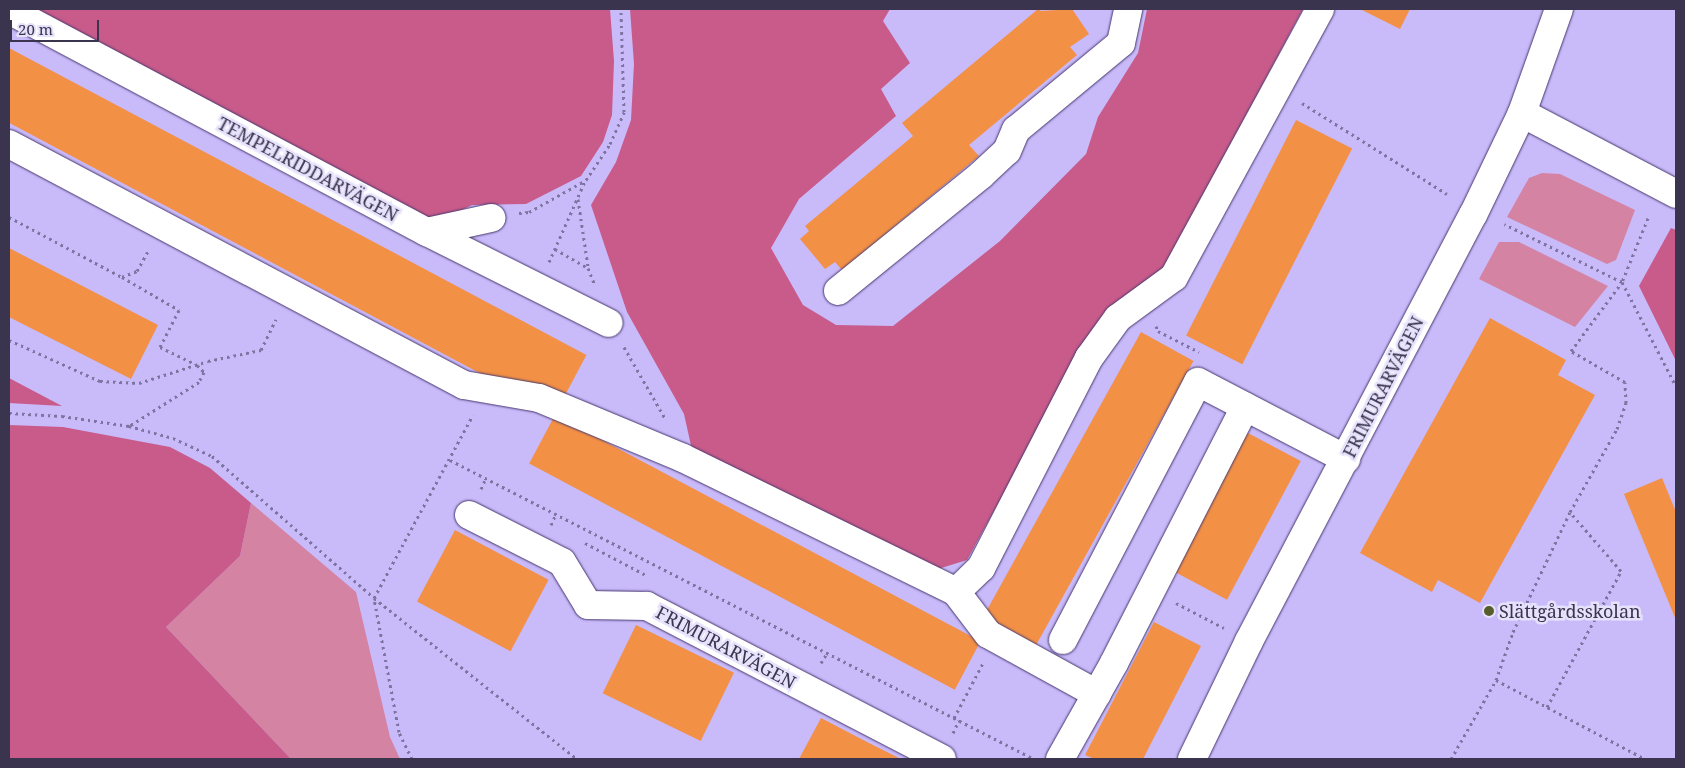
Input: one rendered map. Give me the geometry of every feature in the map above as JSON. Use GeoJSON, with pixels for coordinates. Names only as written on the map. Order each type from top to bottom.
{"type":"FeatureCollection","features":[{"type":"Feature","properties":{"kind":"street"},"geometry":{"type":"LineString","coordinates":[[838,291],[981,175],[1007,151],[1016,130],[1121,43],[1128,9]]}},
{"type":"Feature","properties":{"kind":"street"},"geometry":{"type":"LineString","coordinates":[[956,592],[981,568],[1089,358],[1118,318],[1174,277],[1276,86],[1320,9]]}},
{"type":"Feature","properties":{"kind":"street","name":"FRIMURARVÄGEN"},"geometry":{"type":"LineString","coordinates":[[1192,759],[1249,641],[1346,459],[1522,113],[1559,9]]}},
{"type":"Feature","properties":{"kind":"street","name":"TEMPELRIDDARVÄGEN"},"geometry":{"type":"LineString","coordinates":[[9,10],[427,232],[609,323]]}},
{"type":"Feature","properties":{"kind":"street"},"geometry":{"type":"LineString","coordinates":[[1522,113],[1676,194]]}},
{"type":"Feature","properties":{"kind":"street"},"geometry":{"type":"LineString","coordinates":[[9,144],[464,385],[540,398],[682,458],[956,592],[988,634],[1097,694]]}},
{"type":"Feature","properties":{"kind":"street"},"geometry":{"type":"LineString","coordinates":[[427,232],[491,218]]}},
{"type":"Feature","properties":{"kind":"street"},"geometry":{"type":"LineString","coordinates":[[1063,640],[1198,382],[1346,459]]}},
{"type":"Feature","properties":{"kind":"street"},"geometry":{"type":"LineString","coordinates":[[1060,759],[1097,694],[1245,407]]}},
{"type":"Feature","properties":{"kind":"street","name":"FRIMURARVÄGEN"},"geometry":{"type":"LineString","coordinates":[[469,514],[562,562],[588,605],[647,606],[942,759]]}},
{"type":"Feature","properties":{"kind":"path"},"geometry":{"type":"LineString","coordinates":[[555,249],[586,180],[610,144],[624,112],[621,9]]}},
{"type":"Feature","properties":{"kind":"path"},"geometry":{"type":"LineString","coordinates":[[1276,86],[1448,194]]}},
{"type":"Feature","properties":{"kind":"path"},"geometry":{"type":"LineString","coordinates":[[491,218],[529,212],[586,180]]}},
{"type":"Feature","properties":{"kind":"path"},"geometry":{"type":"LineString","coordinates":[[578,198],[588,268]]}},
{"type":"Feature","properties":{"kind":"path"},"geometry":{"type":"LineString","coordinates":[[9,217],[122,277],[179,310],[160,347],[196,364],[204,372],[199,382],[129,426]]}},
{"type":"Feature","properties":{"kind":"path"},"geometry":{"type":"LineString","coordinates":[[1450,759],[1496,680],[1513,632],[1570,512],[1618,429],[1626,403],[1625,382],[1571,351],[1622,282],[1648,218]]}},
{"type":"Feature","properties":{"kind":"path"},"geometry":{"type":"LineString","coordinates":[[1504,224],[1622,282],[1676,386]]}},
{"type":"Feature","properties":{"kind":"path"},"geometry":{"type":"LineString","coordinates":[[122,277],[138,271],[162,225]]}},
{"type":"Feature","properties":{"kind":"path"},"geometry":{"type":"LineString","coordinates":[[9,340],[100,380],[139,383],[196,364],[261,350],[278,316],[280,288]]}},
{"type":"Feature","properties":{"kind":"path"},"geometry":{"type":"LineString","coordinates":[[1158,330],[1208,357]]}},
{"type":"Feature","properties":{"kind":"path"},"geometry":{"type":"LineString","coordinates":[[412,759],[399,732],[374,598],[487,389]]}},
{"type":"Feature","properties":{"kind":"path"},"geometry":{"type":"LineString","coordinates":[[9,413],[62,416],[129,426],[173,438],[212,456],[374,598],[577,759]]}},
{"type":"Feature","properties":{"kind":"path"},"geometry":{"type":"LineString","coordinates":[[450,460],[1034,759]]}},
{"type":"Feature","properties":{"kind":"path"},"geometry":{"type":"LineString","coordinates":[[1547,707],[1622,571],[1570,512]]}},
{"type":"Feature","properties":{"kind":"path"},"geometry":{"type":"LineString","coordinates":[[556,514],[550,524],[559,529]]}},
{"type":"Feature","properties":{"kind":"path"},"geometry":{"type":"LineString","coordinates":[[576,538],[654,580]]}},
{"type":"Feature","properties":{"kind":"path"},"geometry":{"type":"LineString","coordinates":[[669,617],[686,582]]}},
{"type":"Feature","properties":{"kind":"path"},"geometry":{"type":"LineString","coordinates":[[1152,589],[1249,641]]}},
{"type":"Feature","properties":{"kind":"path"},"geometry":{"type":"LineString","coordinates":[[954,718],[983,662]]}},
{"type":"Feature","properties":{"kind":"path"},"geometry":{"type":"LineString","coordinates":[[1496,680],[1645,759]]}},
{"type":"Feature","properties":{"kind":"shaded area"},"geometry":{"type":"Polygon","coordinates":[[[37,9],[610,9],[614,61],[612,115],[603,142],[581,176],[526,204],[472,205],[437,222],[37,9]]]}},
{"type":"Feature","properties":{"kind":"shaded area"},"geometry":{"type":"Polygon","coordinates":[[[630,9],[890,9],[883,21],[910,63],[881,89],[896,116],[799,199],[771,248],[803,305],[836,325],[893,326],[1000,241],[1086,154],[1098,117],[1138,53],[1147,9],[1303,9],[1164,269],[1083,349],[967,560],[925,573],[694,459],[684,414],[627,312],[591,205],[616,162],[631,120],[634,64],[630,9]]]}},
{"type":"Feature","properties":{"kind":"shaded area"},"geometry":{"type":"Polygon","coordinates":[[[1542,173],[1560,174],[1635,210],[1616,260],[1607,264],[1507,217],[1529,178],[1542,173]]]}},
{"type":"Feature","properties":{"kind":"shaded area"},"geometry":{"type":"Polygon","coordinates":[[[1671,228],[1676,230],[1676,361],[1639,286],[1671,228]]]}},
{"type":"Feature","properties":{"kind":"shaded area"},"geometry":{"type":"Polygon","coordinates":[[[1499,242],[1519,242],[1608,286],[1575,327],[1479,279],[1499,242]]]}},
{"type":"Feature","properties":{"kind":"shaded area"},"geometry":{"type":"Polygon","coordinates":[[[9,378],[62,406],[9,403],[9,378]]]}},
{"type":"Feature","properties":{"kind":"shaded area"},"geometry":{"type":"Polygon","coordinates":[[[9,425],[63,427],[170,447],[210,468],[251,503],[240,556],[166,627],[291,759],[9,759],[9,425]]]}},
{"type":"Feature","properties":{"kind":"shaded area"},"geometry":{"type":"Polygon","coordinates":[[[251,503],[356,592],[390,737],[400,759],[291,759],[166,627],[240,556],[251,503]]]}},
{"type":"Feature","properties":{"kind":"building"},"geometry":{"type":"Polygon","coordinates":[[[1038,9],[1041,11],[1072,9],[1089,34],[1070,47],[1077,55],[969,145],[979,156],[842,270],[835,262],[825,269],[800,239],[809,231],[805,226],[913,136],[902,123],[1038,9]]]}},
{"type":"Feature","properties":{"kind":"building"},"geometry":{"type":"Polygon","coordinates":[[[1360,9],[1410,9],[1400,29],[1360,9]]]}},
{"type":"Feature","properties":{"kind":"building"},"geometry":{"type":"Polygon","coordinates":[[[9,48],[586,355],[555,413],[9,123],[9,48]]]}},
{"type":"Feature","properties":{"kind":"building"},"geometry":{"type":"Polygon","coordinates":[[[1296,120],[1352,149],[1242,364],[1186,336],[1296,120]]]}},
{"type":"Feature","properties":{"kind":"building"},"geometry":{"type":"Polygon","coordinates":[[[9,248],[158,325],[131,379],[9,317],[9,248]]]}},
{"type":"Feature","properties":{"kind":"building"},"geometry":{"type":"Polygon","coordinates":[[[1490,318],[1566,360],[1558,375],[1595,395],[1480,603],[1438,580],[1432,592],[1360,553],[1490,318]]]}},
{"type":"Feature","properties":{"kind":"building"},"geometry":{"type":"Polygon","coordinates":[[[1141,332],[1193,361],[1036,644],[984,615],[1141,332]]]}},
{"type":"Feature","properties":{"kind":"building"},"geometry":{"type":"Polygon","coordinates":[[[555,415],[981,641],[955,690],[529,464],[555,415]]]}},
{"type":"Feature","properties":{"kind":"building"},"geometry":{"type":"Polygon","coordinates":[[[1246,432],[1301,461],[1227,600],[1172,571],[1246,432]]]}},
{"type":"Feature","properties":{"kind":"building"},"geometry":{"type":"Polygon","coordinates":[[[1662,478],[1676,512],[1676,620],[1624,494],[1662,478]]]}},
{"type":"Feature","properties":{"kind":"building"},"geometry":{"type":"Polygon","coordinates":[[[455,530],[549,580],[511,651],[417,602],[455,530]]]}},
{"type":"Feature","properties":{"kind":"building"},"geometry":{"type":"Polygon","coordinates":[[[1154,622],[1201,646],[1143,759],[1094,759],[1085,755],[1154,622]]]}},
{"type":"Feature","properties":{"kind":"building"},"geometry":{"type":"Polygon","coordinates":[[[636,625],[734,673],[701,741],[603,693],[636,625]]]}},
{"type":"Feature","properties":{"kind":"building"},"geometry":{"type":"Polygon","coordinates":[[[821,718],[869,743],[901,759],[799,759],[821,718]]]}},
{"type":"Feature","properties":{"kind":"place","name":"Slättgårdsskolan"},"geometry":{"type":"Point","coordinates":[1489,611]}}]}
